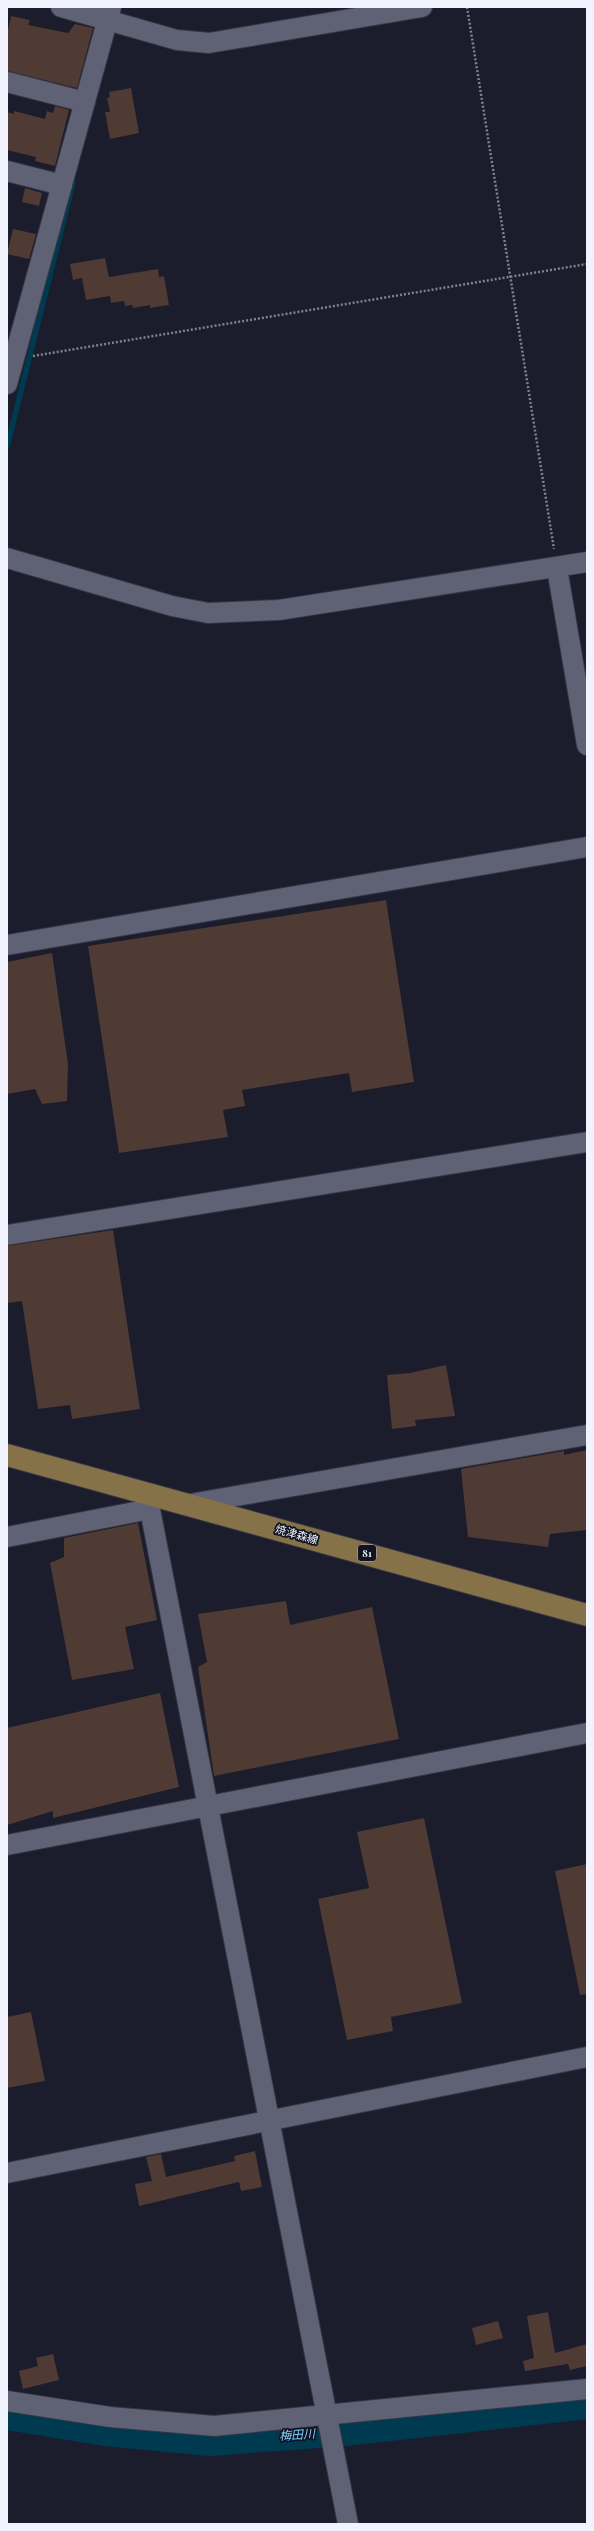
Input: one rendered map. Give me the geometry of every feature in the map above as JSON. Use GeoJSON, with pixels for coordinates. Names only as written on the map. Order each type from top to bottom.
{"type":"FeatureCollection","features":[{"type":"Feature","properties":{"kind":"main road","name":"焼津森線"},"geometry":{"type":"LineString","coordinates":[[7,1455],[149,1502],[190,1504],[587,1615]]}},
{"type":"Feature","properties":{"kind":"street"},"geometry":{"type":"LineString","coordinates":[[61,7],[115,17],[177,40],[209,43],[340,14],[422,7]]}},
{"type":"Feature","properties":{"kind":"street"},"geometry":{"type":"LineString","coordinates":[[7,384],[10,358],[62,185],[85,102],[115,17]]}},
{"type":"Feature","properties":{"kind":"street"},"geometry":{"type":"LineString","coordinates":[[7,82],[85,102]]}},
{"type":"Feature","properties":{"kind":"street"},"geometry":{"type":"LineString","coordinates":[[7,171],[62,185]]}},
{"type":"Feature","properties":{"kind":"street"},"geometry":{"type":"LineString","coordinates":[[7,558],[172,606],[208,613],[279,610],[557,568],[587,562]]}},
{"type":"Feature","properties":{"kind":"street"},"geometry":{"type":"LineString","coordinates":[[557,568],[587,745]]}},
{"type":"Feature","properties":{"kind":"street"},"geometry":{"type":"LineString","coordinates":[[7,945],[587,847]]}},
{"type":"Feature","properties":{"kind":"street"},"geometry":{"type":"LineString","coordinates":[[7,1235],[587,1142]]}},
{"type":"Feature","properties":{"kind":"street"},"geometry":{"type":"LineString","coordinates":[[190,1504],[587,1435]]}},
{"type":"Feature","properties":{"kind":"street"},"geometry":{"type":"LineString","coordinates":[[7,1537],[149,1502],[348,2524]]}},
{"type":"Feature","properties":{"kind":"street"},"geometry":{"type":"LineString","coordinates":[[7,1845],[587,1733]]}},
{"type":"Feature","properties":{"kind":"street"},"geometry":{"type":"LineString","coordinates":[[7,2174],[587,2058]]}},
{"type":"Feature","properties":{"kind":"street"},"geometry":{"type":"LineString","coordinates":[[7,2401],[110,2417],[214,2426],[587,2389]]}},
{"type":"Feature","properties":{"kind":"path"},"geometry":{"type":"LineString","coordinates":[[467,7],[557,568]]}},
{"type":"Feature","properties":{"kind":"path"},"geometry":{"type":"LineString","coordinates":[[10,358],[587,264]]}},
{"type":"Feature","properties":{"kind":"building"},"geometry":{"type":"Polygon","coordinates":[[[11,16],[30,20],[28,25],[68,33],[75,24],[93,28],[77,88],[7,71],[7,34],[11,16]]]}},
{"type":"Feature","properties":{"kind":"building"},"geometry":{"type":"Polygon","coordinates":[[[131,88],[139,133],[110,139],[105,112],[110,112],[107,98],[110,97],[109,92],[131,88]]]}},
{"type":"Feature","properties":{"kind":"building"},"geometry":{"type":"Polygon","coordinates":[[[55,106],[69,110],[55,166],[35,161],[36,157],[7,150],[7,112],[14,114],[14,111],[45,119],[47,111],[53,113],[55,106]]]}},
{"type":"Feature","properties":{"kind":"building"},"geometry":{"type":"Polygon","coordinates":[[[25,188],[42,193],[39,206],[22,202],[25,188]]]}},
{"type":"Feature","properties":{"kind":"building"},"geometry":{"type":"Polygon","coordinates":[[[13,229],[36,234],[29,259],[7,254],[13,229]]]}},
{"type":"Feature","properties":{"kind":"building"},"geometry":{"type":"Polygon","coordinates":[[[105,258],[109,277],[158,269],[159,277],[164,276],[169,305],[150,308],[150,305],[133,308],[132,305],[125,306],[124,301],[111,303],[110,296],[86,300],[82,278],[73,280],[70,264],[105,258]]]}},
{"type":"Feature","properties":{"kind":"building"},"geometry":{"type":"Polygon","coordinates":[[[386,900],[414,1082],[352,1092],[349,1073],[242,1090],[245,1106],[223,1110],[228,1137],[119,1153],[88,946],[386,900]]]}},
{"type":"Feature","properties":{"kind":"building"},"geometry":{"type":"Polygon","coordinates":[[[52,953],[68,1064],[67,1101],[42,1104],[35,1089],[7,1094],[7,962],[52,953]]]}},
{"type":"Feature","properties":{"kind":"building"},"geometry":{"type":"Polygon","coordinates":[[[113,1230],[140,1409],[72,1419],[70,1405],[38,1409],[22,1301],[7,1303],[7,1246],[113,1230]]]}},
{"type":"Feature","properties":{"kind":"building"},"geometry":{"type":"Polygon","coordinates":[[[446,1365],[455,1416],[415,1420],[416,1426],[392,1429],[387,1375],[410,1373],[446,1365]]]}},
{"type":"Feature","properties":{"kind":"building"},"geometry":{"type":"Polygon","coordinates":[[[587,1450],[587,1530],[550,1534],[548,1547],[468,1537],[461,1469],[564,1451],[564,1455],[587,1450]]]}},
{"type":"Feature","properties":{"kind":"building"},"geometry":{"type":"Polygon","coordinates":[[[138,1523],[157,1620],[125,1627],[134,1669],[72,1680],[50,1563],[64,1557],[64,1538],[138,1523]]]}},
{"type":"Feature","properties":{"kind":"building"},"geometry":{"type":"Polygon","coordinates":[[[286,1601],[290,1625],[372,1607],[399,1739],[214,1776],[198,1667],[207,1662],[198,1614],[286,1601]]]}},
{"type":"Feature","properties":{"kind":"building"},"geometry":{"type":"Polygon","coordinates":[[[160,1693],[179,1787],[53,1818],[53,1811],[7,1825],[7,1728],[160,1693]]]}},
{"type":"Feature","properties":{"kind":"building"},"geometry":{"type":"Polygon","coordinates":[[[424,1818],[462,2003],[391,2017],[393,2031],[347,2040],[318,1899],[369,1888],[357,1832],[424,1818]]]}},
{"type":"Feature","properties":{"kind":"building"},"geometry":{"type":"Polygon","coordinates":[[[587,1864],[587,1994],[580,1995],[555,1871],[587,1864]]]}},
{"type":"Feature","properties":{"kind":"building"},"geometry":{"type":"Polygon","coordinates":[[[31,2012],[45,2081],[7,2088],[7,2017],[31,2012]]]}},
{"type":"Feature","properties":{"kind":"building"},"geometry":{"type":"Polygon","coordinates":[[[255,2151],[262,2187],[241,2191],[239,2182],[139,2206],[135,2184],[152,2181],[146,2157],[161,2154],[166,2177],[235,2161],[234,2156],[255,2151]]]}},
{"type":"Feature","properties":{"kind":"building"},"geometry":{"type":"Polygon","coordinates":[[[548,2312],[555,2353],[587,2344],[587,2366],[570,2370],[568,2364],[525,2371],[523,2361],[534,2358],[527,2316],[548,2312]]]}},
{"type":"Feature","properties":{"kind":"building"},"geometry":{"type":"Polygon","coordinates":[[[498,2321],[503,2338],[476,2345],[472,2328],[498,2321]]]}},
{"type":"Feature","properties":{"kind":"building"},"geometry":{"type":"Polygon","coordinates":[[[53,2354],[59,2380],[23,2389],[19,2371],[38,2366],[36,2358],[53,2354]]]}},
{"type":"Feature","properties":{"kind":"waterway"},"geometry":{"type":"LineString","coordinates":[[7,447],[73,183]]}},
{"type":"Feature","properties":{"kind":"waterway","name":"梅田川"},"geometry":{"type":"LineString","coordinates":[[7,2414],[105,2430],[210,2440],[345,2430],[587,2403]]}}]}
